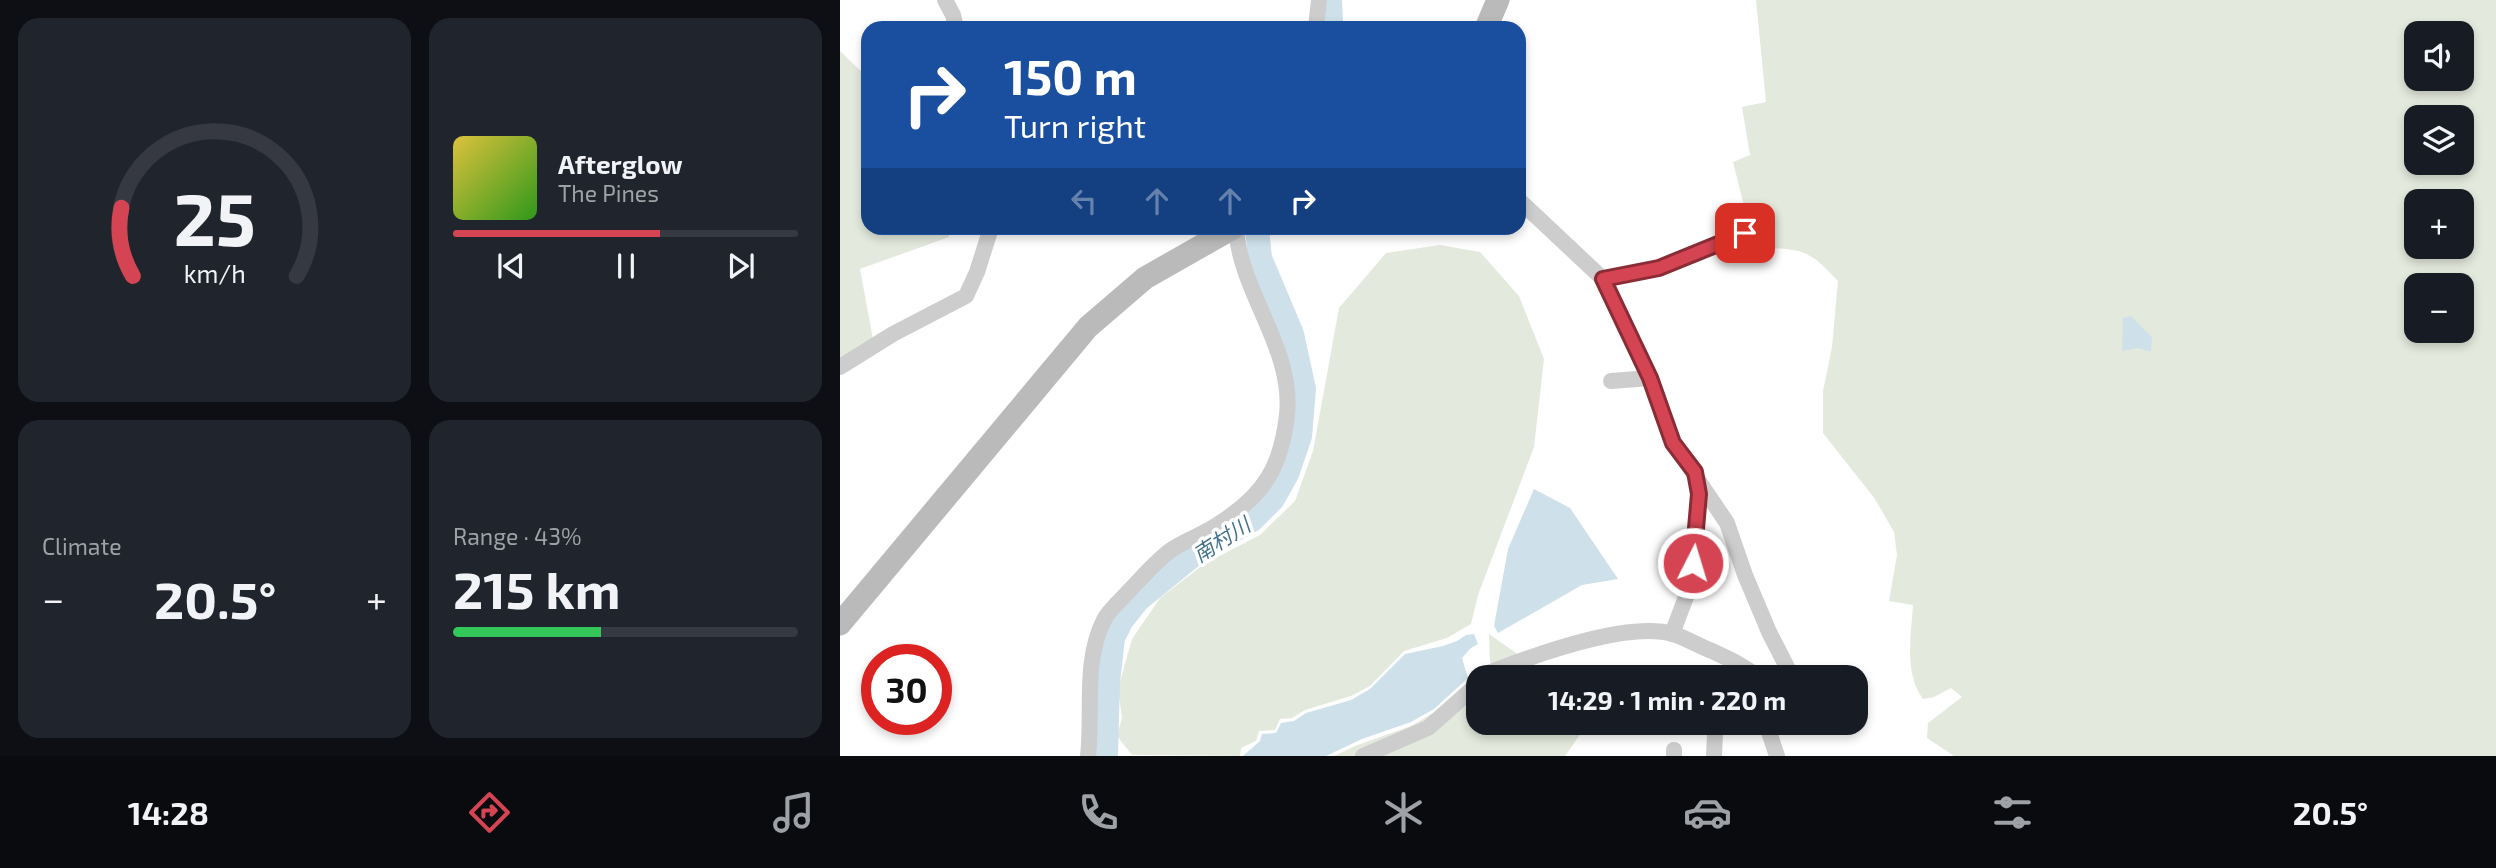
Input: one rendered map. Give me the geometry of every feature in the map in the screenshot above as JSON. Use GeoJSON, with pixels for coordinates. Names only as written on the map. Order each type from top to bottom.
{"type":"FeatureCollection","features":[{"type":"Feature","properties":{"kind":"street"},"geometry":{"type":"LineString","coordinates":[[945,0],[954,21]]}},
{"type":"Feature","properties":{"kind":"street"},"geometry":{"type":"LineString","coordinates":[[1317,21],[1319,0]]}},
{"type":"Feature","properties":{"kind":"street"},"geometry":{"type":"LineString","coordinates":[[1489,21],[1498,0]]}},
{"type":"Feature","properties":{"kind":"street"},"geometry":{"type":"LineString","coordinates":[[1526,207],[1603,279],[1650,378],[1673,443],[1727,523],[1745,575],[1769,632],[1787,665]]}},
{"type":"Feature","properties":{"kind":"street"},"geometry":{"type":"LineString","coordinates":[[1603,279],[1659,268],[1745,233]]}},
{"type":"Feature","properties":{"kind":"street"},"geometry":{"type":"LineString","coordinates":[[840,367],[893,334],[965,296],[977,272],[989,235]]}},
{"type":"Feature","properties":{"kind":"street"},"geometry":{"type":"LineString","coordinates":[[840,625],[1088,327],[1145,278],[1222,235]]}},
{"type":"Feature","properties":{"kind":"street"},"geometry":{"type":"LineString","coordinates":[[1088,756],[1092,658],[1105,618],[1171,550],[1221,523],[1259,491],[1275,468],[1287,414],[1285,373],[1250,282],[1236,235]]}},
{"type":"Feature","properties":{"kind":"street"},"geometry":{"type":"LineString","coordinates":[[1611,381],[1650,378]]}},
{"type":"Feature","properties":{"kind":"street"},"geometry":{"type":"LineString","coordinates":[[1672,634],[1692,581],[1699,494],[1695,472]]}},
{"type":"Feature","properties":{"kind":"street"},"geometry":{"type":"LineString","coordinates":[[1507,665],[1583,641],[1622,634],[1672,634],[1743,665]]}},
{"type":"Feature","properties":{"kind":"street"},"geometry":{"type":"LineString","coordinates":[[1363,756],[1428,728],[1466,694]]}},
{"type":"Feature","properties":{"kind":"street"},"geometry":{"type":"LineString","coordinates":[[1714,756],[1715,735]]}},
{"type":"Feature","properties":{"kind":"street"},"geometry":{"type":"LineString","coordinates":[[1770,735],[1777,756]]}},
{"type":"Feature","properties":{"kind":"shaded area"},"geometry":{"type":"Polygon","coordinates":[[[1756,0],[2496,0],[2496,756],[1954,756],[1927,738],[1928,723],[1962,697],[1951,688],[1934,697],[1923,699],[1917,689],[1910,654],[1913,605],[1889,601],[1897,555],[1894,532],[1875,499],[1823,433],[1823,391],[1832,347],[1838,281],[1810,256],[1795,250],[1773,248],[1747,218],[1733,162],[1750,155],[1742,107],[1766,102],[1756,0]]]}},
{"type":"Feature","properties":{"kind":"shaded area"},"geometry":{"type":"Polygon","coordinates":[[[840,51],[861,71],[861,235],[949,237],[860,269],[873,339],[840,362],[840,51]]]}},
{"type":"Feature","properties":{"kind":"shaded area"},"geometry":{"type":"Polygon","coordinates":[[[1440,245],[1480,252],[1519,296],[1544,359],[1534,447],[1478,595],[1471,624],[1447,638],[1404,651],[1370,686],[1351,696],[1305,710],[1292,718],[1280,719],[1275,730],[1259,731],[1256,741],[1241,748],[1240,756],[1132,755],[1117,736],[1122,718],[1118,689],[1132,639],[1160,598],[1204,564],[1260,535],[1295,501],[1313,451],[1339,308],[1386,253],[1440,245]]]}},
{"type":"Feature","properties":{"kind":"shaded area"},"geometry":{"type":"Polygon","coordinates":[[[1489,634],[1533,665],[1492,665],[1489,634]]]}},
{"type":"Feature","properties":{"kind":"shaded area"},"geometry":{"type":"Polygon","coordinates":[[[1466,694],[1466,735],[1580,735],[1565,756],[1334,756],[1411,726],[1466,694]]]}},
{"type":"Feature","properties":{"kind":"water"},"geometry":{"type":"Polygon","coordinates":[[[2131,316],[2152,337],[2151,352],[2138,348],[2122,351],[2123,318],[2131,316]]]}},
{"type":"Feature","properties":{"kind":"water"},"geometry":{"type":"Polygon","coordinates":[[[1534,489],[1570,508],[1618,579],[1582,585],[1498,633],[1494,626],[1508,549],[1534,489]]]}},
{"type":"Feature","properties":{"kind":"water"},"geometry":{"type":"Polygon","coordinates":[[[1474,634],[1478,644],[1462,658],[1466,680],[1434,709],[1411,722],[1362,739],[1326,756],[1243,756],[1260,741],[1262,734],[1276,733],[1281,723],[1294,721],[1306,713],[1351,700],[1370,689],[1405,654],[1443,646],[1474,634]]]}},
{"type":"Feature","properties":{"kind":"waterway","name":"南村川"},"geometry":{"type":"LineString","coordinates":[[1330,0],[1331,21]]}},
{"type":"Feature","properties":{"kind":"waterway","name":"南村川"},"geometry":{"type":"LineString","coordinates":[[1106,756],[1108,682],[1113,638],[1122,620],[1138,600],[1202,548],[1252,520],[1273,499],[1287,474],[1300,436],[1304,389],[1292,334],[1260,258],[1258,235]]}},
{"type":"Feature","properties":{"kind":"route"},"geometry":{"type":"LineString","coordinates":[[1693,563],[1699,494],[1695,472],[1673,443],[1650,378],[1603,279],[1659,268],[1745,233]]}}]}
